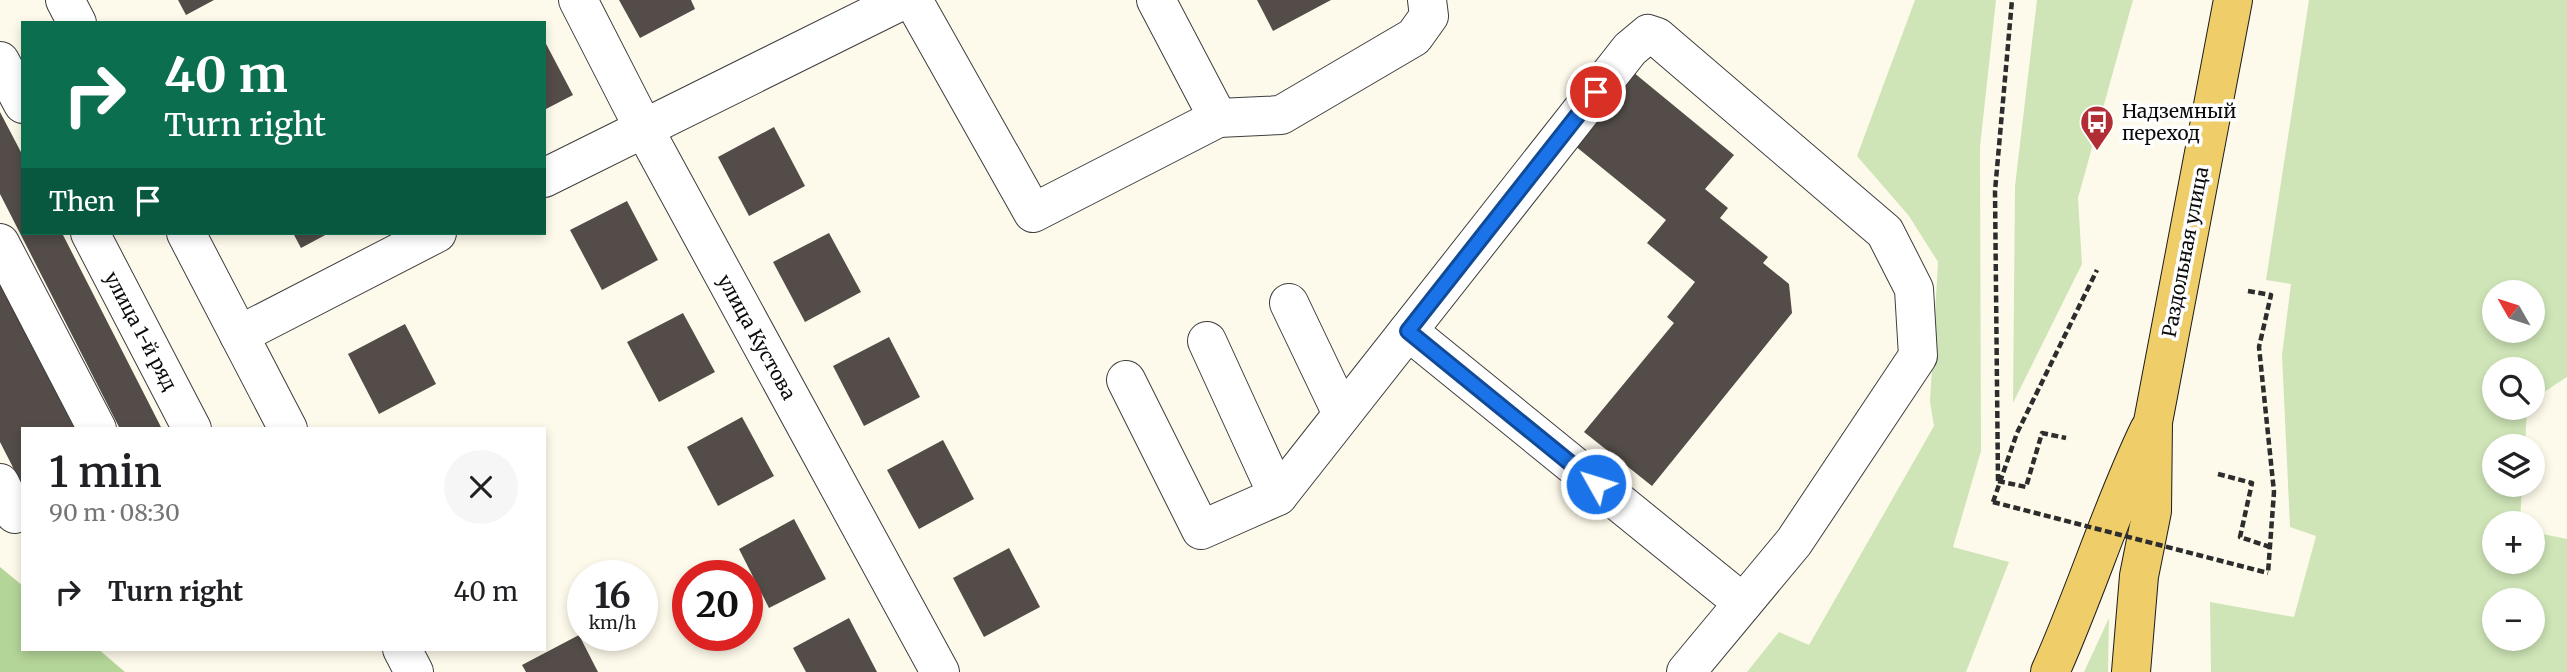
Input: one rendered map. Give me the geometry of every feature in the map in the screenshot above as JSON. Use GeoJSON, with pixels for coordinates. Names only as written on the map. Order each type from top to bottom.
{"type":"FeatureCollection","features":[{"type":"Feature","properties":{"kind":"main road","name":"Раздольная улица"},"geometry":{"type":"LineString","coordinates":[[2131,672],[2139,576],[2152,511],[2153,422],[2233,0]]}},
{"type":"Feature","properties":{"kind":"main road","name":"Раздольная улица"},"geometry":{"type":"LineString","coordinates":[[2050,672],[2096,564],[2117,498],[2153,422]]}},
{"type":"Feature","properties":{"kind":"street"},"geometry":{"type":"LineString","coordinates":[[65,0],[76,21]]}},
{"type":"Feature","properties":{"kind":"street","name":"улица Кустова"},"geometry":{"type":"LineString","coordinates":[[578,0],[643,127],[940,672]]}},
{"type":"Feature","properties":{"kind":"street"},"geometry":{"type":"LineString","coordinates":[[546,177],[903,0]]}},
{"type":"Feature","properties":{"kind":"street"},"geometry":{"type":"LineString","coordinates":[[913,0],[1032,213],[1217,118],[1281,115],[1414,37],[1429,16],[1427,0]]}},
{"type":"Feature","properties":{"kind":"street"},"geometry":{"type":"LineString","coordinates":[[1156,0],[1217,118]]}},
{"type":"Feature","properties":{"kind":"street"},"geometry":{"type":"LineString","coordinates":[[1126,380],[1201,530],[1278,496],[1630,49],[1648,34],[1666,44],[1885,232],[1914,289],[1919,356],[1794,542],[1686,672]]}},
{"type":"Feature","properties":{"kind":"street"},"geometry":{"type":"LineString","coordinates":[[0,61],[21,100]]}},
{"type":"Feature","properties":{"kind":"street","name":"улица 1-й ряд"},"geometry":{"type":"LineString","coordinates":[[91,235],[191,427]]}},
{"type":"Feature","properties":{"kind":"street"},"geometry":{"type":"LineString","coordinates":[[187,235],[287,427]]}},
{"type":"Feature","properties":{"kind":"street"},"geometry":{"type":"LineString","coordinates":[[239,335],[434,235]]}},
{"type":"Feature","properties":{"kind":"street"},"geometry":{"type":"LineString","coordinates":[[0,243],[96,427]]}},
{"type":"Feature","properties":{"kind":"street"},"geometry":{"type":"LineString","coordinates":[[1289,303],[1342,414]]}},
{"type":"Feature","properties":{"kind":"street"},"geometry":{"type":"LineString","coordinates":[[1408,331],[1743,603]]}},
{"type":"Feature","properties":{"kind":"street"},"geometry":{"type":"LineString","coordinates":[[1207,341],[1278,496]]}},
{"type":"Feature","properties":{"kind":"street"},"geometry":{"type":"LineString","coordinates":[[403,651],[414,672]]}},
{"type":"Feature","properties":{"kind":"path"},"geometry":{"type":"LineString","coordinates":[[1998,481],[1995,191],[2012,0]]}},
{"type":"Feature","properties":{"kind":"path"},"geometry":{"type":"LineString","coordinates":[[2097,270],[2017,433],[1998,481],[1993,502],[2268,573],[2274,492],[2259,347],[2271,295],[2248,291]]}},
{"type":"Feature","properties":{"kind":"path"},"geometry":{"type":"LineString","coordinates":[[1998,481],[2025,487],[2042,433],[2066,439]]}},
{"type":"Feature","properties":{"kind":"path"},"geometry":{"type":"LineString","coordinates":[[2218,474],[2252,483],[2240,537],[2270,547]]}},
{"type":"Feature","properties":{"kind":"green space"},"geometry":{"type":"Polygon","coordinates":[[[1915,0],[1996,0],[1980,147],[1981,451],[1953,547],[2009,562],[1966,672],[1747,672],[1779,632],[1809,645],[1934,426],[1930,402],[1938,262],[1909,216],[1857,156],[1915,0]]]}},
{"type":"Feature","properties":{"kind":"green space"},"geometry":{"type":"Polygon","coordinates":[[[2037,0],[2133,0],[2078,198],[2082,264],[2013,403],[2015,186],[2037,0]]]}},
{"type":"Feature","properties":{"kind":"green space"},"geometry":{"type":"Polygon","coordinates":[[[2309,0],[2567,0],[2567,377],[2545,391],[2545,357],[2482,357],[2482,420],[2526,420],[2526,434],[2482,434],[2482,497],[2521,497],[2521,511],[2482,511],[2482,574],[2545,574],[2545,535],[2567,539],[2567,672],[2211,672],[2210,602],[2294,617],[2316,536],[2290,527],[2282,355],[2291,284],[2266,280],[2309,0]]]}},
{"type":"Feature","properties":{"kind":"green space"},"geometry":{"type":"Polygon","coordinates":[[[0,567],[21,584],[21,651],[100,651],[125,672],[0,672],[0,567]]]}},
{"type":"Feature","properties":{"kind":"green space"},"geometry":{"type":"Polygon","coordinates":[[[2109,618],[2108,672],[2084,672],[2109,618]]]}},
{"type":"Feature","properties":{"kind":"building"},"geometry":{"type":"Polygon","coordinates":[[[178,0],[214,0],[186,15],[178,0]]]}},
{"type":"Feature","properties":{"kind":"building"},"geometry":{"type":"Polygon","coordinates":[[[619,0],[691,0],[695,9],[640,38],[619,0]]]}},
{"type":"Feature","properties":{"kind":"building"},"geometry":{"type":"Polygon","coordinates":[[[1257,0],[1331,0],[1273,31],[1257,0]]]}},
{"type":"Feature","properties":{"kind":"building"},"geometry":{"type":"Polygon","coordinates":[[[546,44],[573,95],[546,109],[546,44]]]}},
{"type":"Feature","properties":{"kind":"building"},"geometry":{"type":"Polygon","coordinates":[[[1633,72],[1734,155],[1705,189],[1728,208],[1720,218],[1768,257],[1763,263],[1789,284],[1792,313],[1652,486],[1584,432],[1674,323],[1667,317],[1695,282],[1647,243],[1666,220],[1574,145],[1633,72]]]}},
{"type":"Feature","properties":{"kind":"building"},"geometry":{"type":"Polygon","coordinates":[[[0,112],[21,152],[21,235],[63,235],[161,427],[119,427],[0,194],[0,112]]]}},
{"type":"Feature","properties":{"kind":"building"},"geometry":{"type":"Polygon","coordinates":[[[774,127],[805,186],[749,216],[718,157],[774,127]]]}},
{"type":"Feature","properties":{"kind":"building"},"geometry":{"type":"Polygon","coordinates":[[[627,201],[658,260],[602,290],[570,230],[627,201]]]}},
{"type":"Feature","properties":{"kind":"building"},"geometry":{"type":"Polygon","coordinates":[[[829,233],[861,292],[805,322],[773,262],[829,233]]]}},
{"type":"Feature","properties":{"kind":"building"},"geometry":{"type":"Polygon","coordinates":[[[294,235],[325,235],[301,248],[294,235]]]}},
{"type":"Feature","properties":{"kind":"building"},"geometry":{"type":"Polygon","coordinates":[[[0,283],[74,427],[21,427],[21,483],[0,442],[0,283]]]}},
{"type":"Feature","properties":{"kind":"building"},"geometry":{"type":"Polygon","coordinates":[[[683,313],[715,372],[659,402],[627,342],[683,313]]]}},
{"type":"Feature","properties":{"kind":"building"},"geometry":{"type":"Polygon","coordinates":[[[405,324],[436,384],[379,414],[348,354],[405,324]]]}},
{"type":"Feature","properties":{"kind":"building"},"geometry":{"type":"Polygon","coordinates":[[[889,337],[920,397],[864,426],[833,366],[889,337]]]}},
{"type":"Feature","properties":{"kind":"building"},"geometry":{"type":"Polygon","coordinates":[[[742,417],[774,476],[718,506],[687,447],[742,417]]]}},
{"type":"Feature","properties":{"kind":"building"},"geometry":{"type":"Polygon","coordinates":[[[943,440],[974,499],[919,529],[887,470],[943,440]]]}},
{"type":"Feature","properties":{"kind":"building"},"geometry":{"type":"Polygon","coordinates":[[[794,519],[826,579],[769,608],[763,596],[763,560],[745,560],[739,549],[794,519]]]}},
{"type":"Feature","properties":{"kind":"building"},"geometry":{"type":"Polygon","coordinates":[[[1009,548],[1040,607],[984,637],[953,578],[1009,548]]]}},
{"type":"Feature","properties":{"kind":"building"},"geometry":{"type":"Polygon","coordinates":[[[849,618],[877,672],[806,672],[793,648],[849,618]]]}},
{"type":"Feature","properties":{"kind":"building"},"geometry":{"type":"Polygon","coordinates":[[[567,641],[567,651],[587,651],[598,672],[526,672],[522,665],[567,641]]]}},
{"type":"Feature","properties":{"kind":"place","name":"Надземный переход"},"geometry":{"type":"Point","coordinates":[2097,152]}},
{"type":"Feature","properties":{"kind":"route"},"geometry":{"type":"LineString","coordinates":[[1596,92],[1408,331],[1596,484]]}}]}
